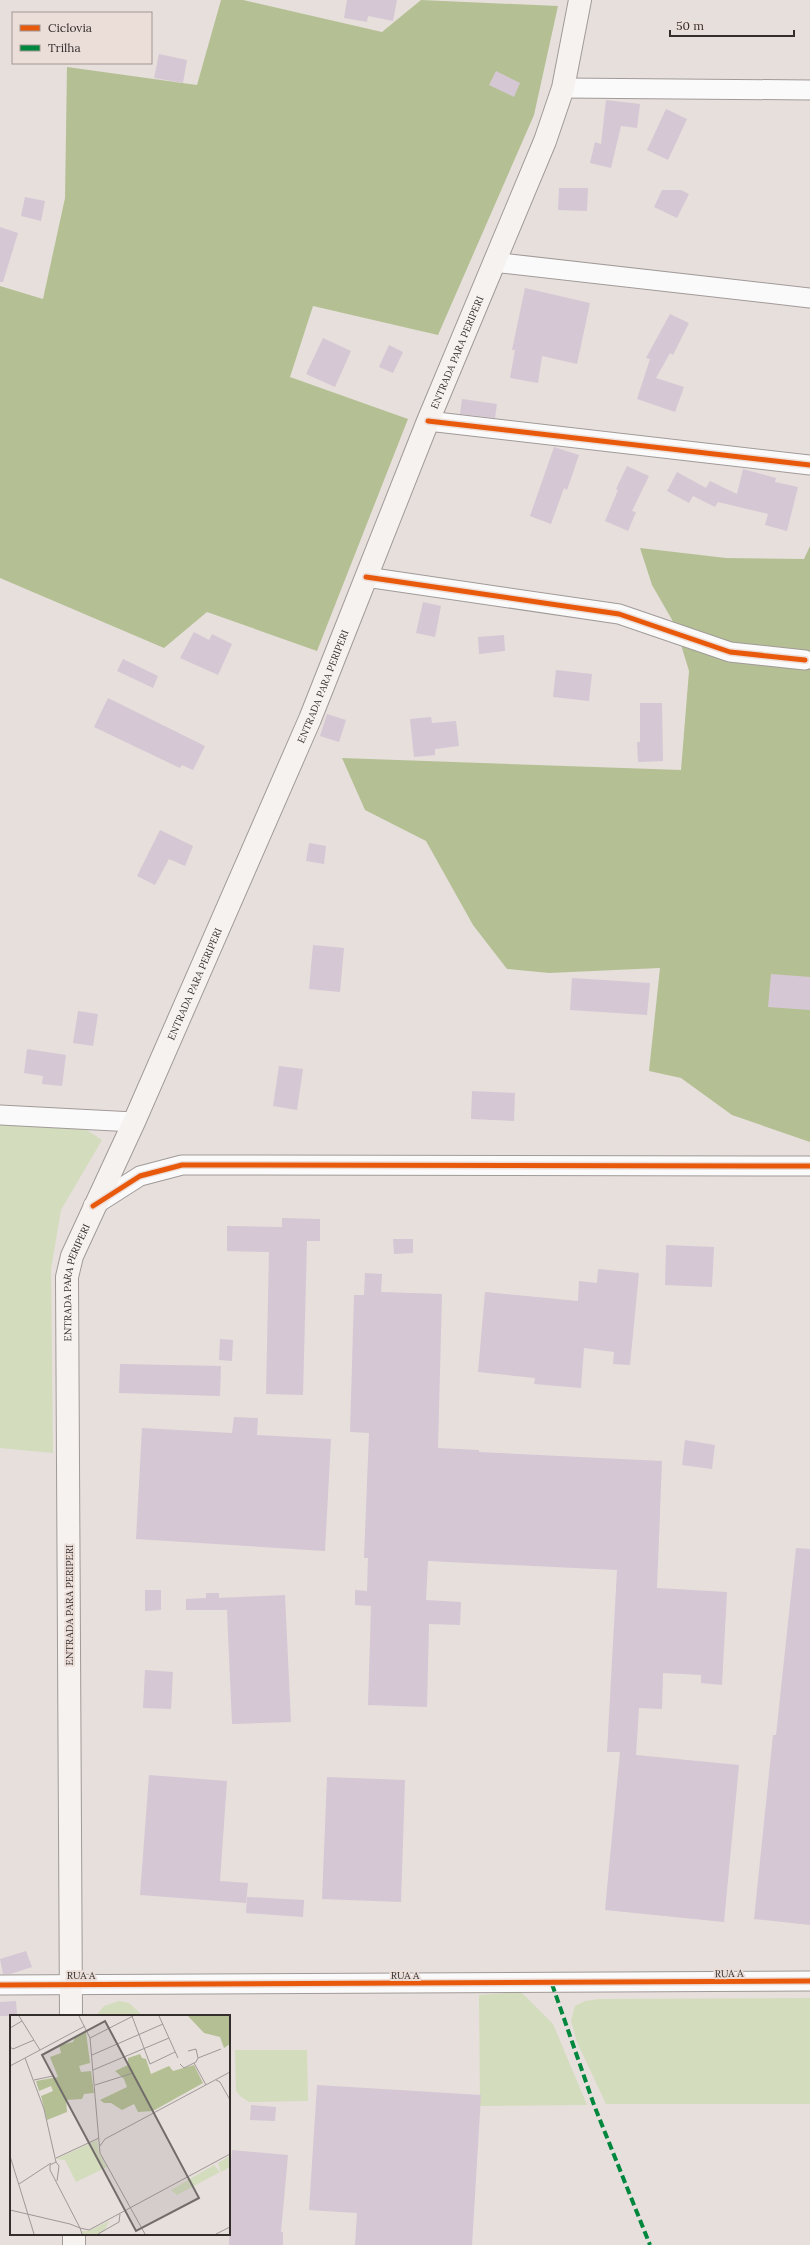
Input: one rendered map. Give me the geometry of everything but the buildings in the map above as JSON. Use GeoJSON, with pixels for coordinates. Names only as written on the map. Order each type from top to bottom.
{"type":"FeatureCollection","features":[{"type":"Feature","properties":{"kind":"main road","name":"ENTRADA PARA PERIPERI"},"geometry":{"type":"LineString","coordinates":[[71,2015],[67,1278],[72,1256],[93,1206],[134,1122],[310,719],[428,421],[493,262],[545,141],[563,88],[580,0]]}},
{"type":"Feature","properties":{"kind":"street"},"geometry":{"type":"LineString","coordinates":[[563,88],[810,90]]}},
{"type":"Feature","properties":{"kind":"street"},"geometry":{"type":"LineString","coordinates":[[493,262],[810,298]]}},
{"type":"Feature","properties":{"kind":"street"},"geometry":{"type":"LineString","coordinates":[[428,421],[810,465]]}},
{"type":"Feature","properties":{"kind":"street"},"geometry":{"type":"LineString","coordinates":[[366,577],[619,614],[730,652],[805,660]]}},
{"type":"Feature","properties":{"kind":"street"},"geometry":{"type":"LineString","coordinates":[[0,1115],[134,1122]]}},
{"type":"Feature","properties":{"kind":"street"},"geometry":{"type":"LineString","coordinates":[[93,1206],[140,1176],[182,1165],[810,1166]]}},
{"type":"Feature","properties":{"kind":"street","name":"RUA A"},"geometry":{"type":"LineString","coordinates":[[0,1985],[552,1984],[810,1981]]}},
{"type":"Feature","properties":{"kind":"green space"},"geometry":{"type":"Polygon","coordinates":[[[221,0],[243,0],[382,32],[421,0],[558,6],[534,115],[438,335],[313,306],[290,377],[408,419],[317,651],[207,612],[164,648],[0,578],[0,286],[43,299],[65,198],[67,67],[197,85],[221,0]]]}},
{"type":"Feature","properties":{"kind":"green space"},"geometry":{"type":"Polygon","coordinates":[[[810,546],[810,1142],[732,1115],[681,1078],[649,1071],[660,968],[549,973],[507,969],[473,925],[426,841],[365,810],[342,758],[681,770],[689,671],[675,625],[652,585],[640,548],[726,558],[804,559],[810,546]]]}},
{"type":"Feature","properties":{"kind":"green space"},"geometry":{"type":"Polygon","coordinates":[[[0,1124],[85,1129],[102,1140],[61,1210],[51,1269],[53,1453],[0,1448],[0,1124]]]}},
{"type":"Feature","properties":{"kind":"green space"},"geometry":{"type":"Polygon","coordinates":[[[521,1992],[553,2024],[587,2105],[480,2106],[479,1995],[521,1992]]]}},
{"type":"Feature","properties":{"kind":"green space"},"geometry":{"type":"Polygon","coordinates":[[[810,1998],[810,2104],[606,2104],[577,2042],[571,2021],[575,2006],[585,2001],[599,1999],[810,1998]]]}},
{"type":"Feature","properties":{"kind":"green space"},"geometry":{"type":"Polygon","coordinates":[[[119,2001],[129,2003],[142,2015],[97,2015],[104,2006],[119,2001]]]}},
{"type":"Feature","properties":{"kind":"green space"},"geometry":{"type":"Polygon","coordinates":[[[235,2050],[307,2050],[308,2101],[249,2102],[240,2096],[236,2091],[235,2050]]]}},
{"type":"Feature","properties":{"kind":"marked path"},"geometry":{"type":"LineString","coordinates":[[552,1984],[594,2105],[650,2245]]}},
{"type":"Feature","properties":{"kind":"cycle path"},"geometry":{"type":"LineString","coordinates":[[428,421],[810,465]]}},
{"type":"Feature","properties":{"kind":"cycle path"},"geometry":{"type":"LineString","coordinates":[[366,577],[619,614],[730,652],[805,660]]}},
{"type":"Feature","properties":{"kind":"cycle path"},"geometry":{"type":"LineString","coordinates":[[93,1206],[140,1176],[182,1165],[810,1166]]}},
{"type":"Feature","properties":{"kind":"cycle path"},"geometry":{"type":"LineString","coordinates":[[0,1985],[810,1981]]}}]}
